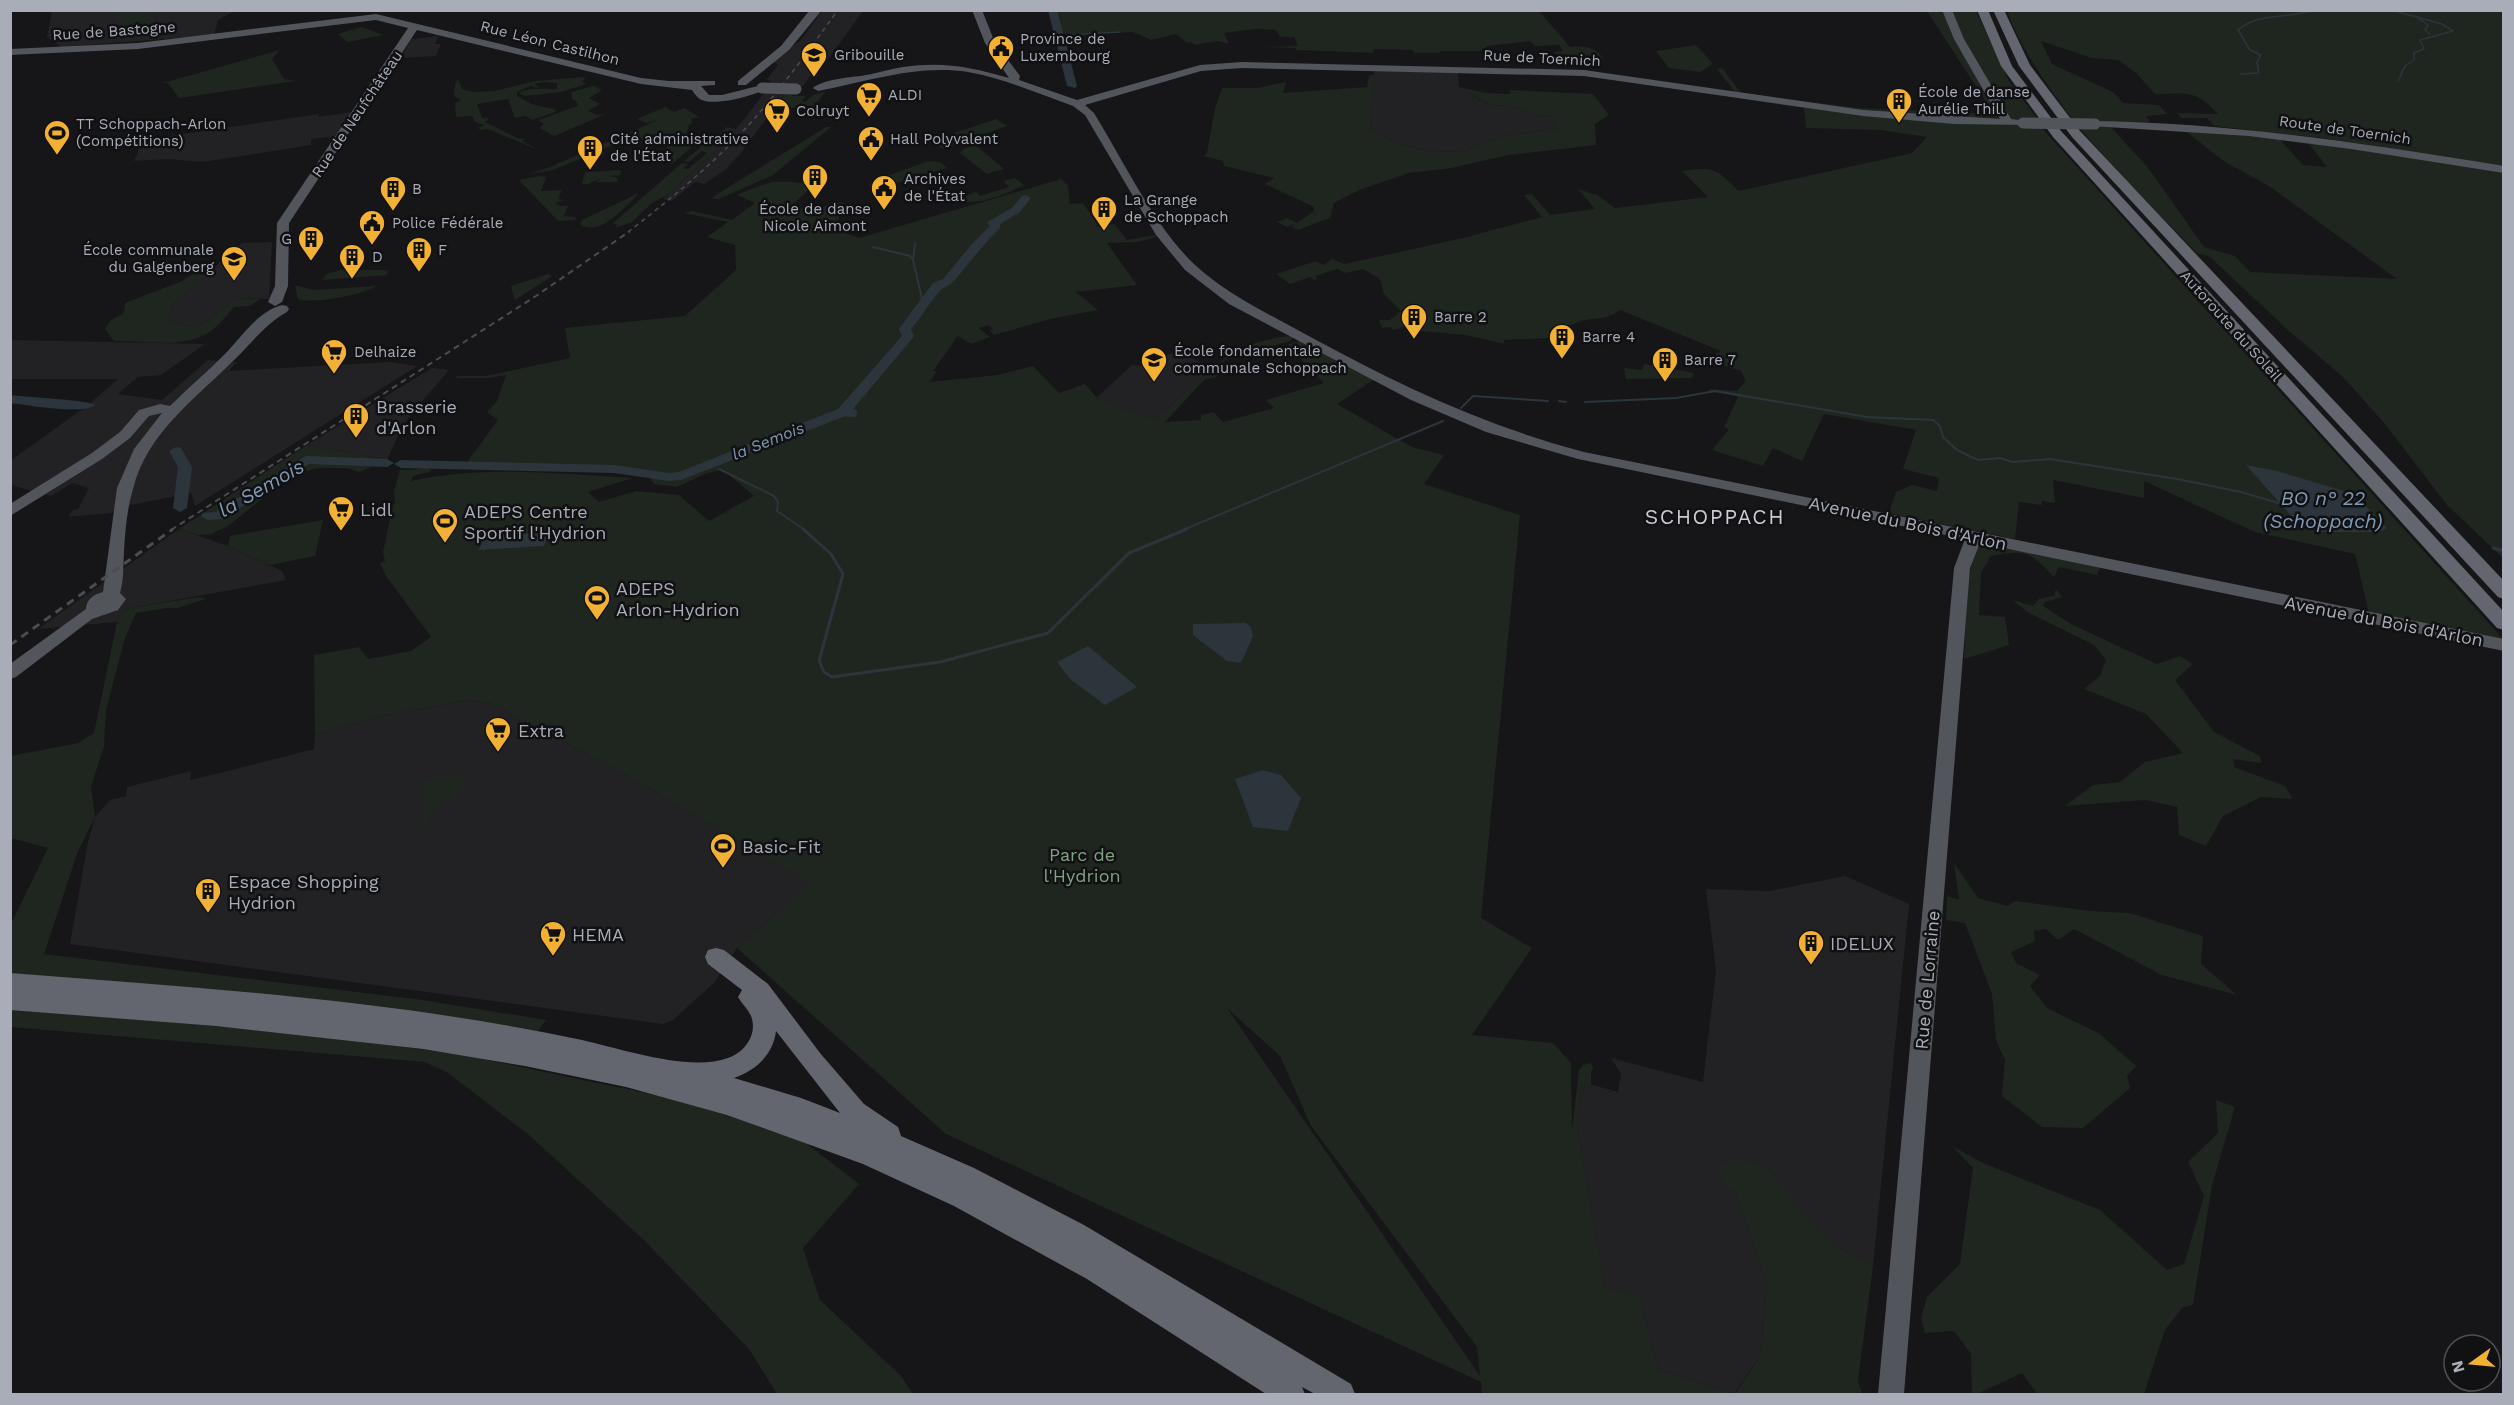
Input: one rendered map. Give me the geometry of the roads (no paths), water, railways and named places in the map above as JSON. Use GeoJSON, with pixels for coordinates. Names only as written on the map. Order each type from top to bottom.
{"type":"FeatureCollection","features":[{"type":"Feature","properties":{"kind":"highway","name":"Autoroute du Soleil"},"geometry":{"type":"LineString","coordinates":[[1982,10],[2007,66],[2057,134],[2504,624]]}},
{"type":"Feature","properties":{"kind":"highway","name":"Autoroute du Soleil"},"geometry":{"type":"LineString","coordinates":[[1998,10],[2025,66],[2076,134],[2504,593]]}},
{"type":"Feature","properties":{"kind":"highway"},"geometry":{"type":"LineString","coordinates":[[684,1073],[729,1069],[747,1061],[760,1048],[766,1032],[762,1016],[754,1001],[726,975],[716,957],[760,991],[811,1060],[855,1112],[880,1127],[905,1149]]}},
{"type":"Feature","properties":{"kind":"highway"},"geometry":{"type":"LineString","coordinates":[[10,982],[300,1007],[406,1020],[540,1042],[684,1073],[771,1100],[905,1149],[958,1173],[1073,1232],[1341,1395]]}},
{"type":"Feature","properties":{"kind":"highway"},"geometry":{"type":"LineString","coordinates":[[10,1000],[293,1023],[458,1044],[598,1070],[743,1108],[825,1137],[993,1212],[1058,1247],[1184,1323],[1291,1395]]}},
{"type":"Feature","properties":{"kind":"main road"},"geometry":{"type":"LineString","coordinates":[[977,10],[990,44],[1012,76],[1008,79],[1001,78]]}},
{"type":"Feature","properties":{"kind":"main road"},"geometry":{"type":"LineString","coordinates":[[1947,10],[1959,39],[2008,123]]}},
{"type":"Feature","properties":{"kind":"main road"},"geometry":{"type":"LineString","coordinates":[[735,84],[785,48],[809,14]]}},
{"type":"Feature","properties":{"kind":"main road","name":"Rue Léon Castilhon"},"geometry":{"type":"LineString","coordinates":[[376,17],[641,81],[680,85],[694,86],[703,96],[713,99],[727,98],[735,84],[680,85]]}},
{"type":"Feature","properties":{"kind":"main road","name":"Rue de Bastogne"},"geometry":{"type":"LineString","coordinates":[[10,52],[138,46],[376,17]]}},
{"type":"Feature","properties":{"kind":"main road","name":"Rue de Neufchâteau"},"geometry":{"type":"LineString","coordinates":[[165,413],[288,294],[289,225],[299,200],[414,27]]}},
{"type":"Feature","properties":{"kind":"main road"},"geometry":{"type":"LineString","coordinates":[[999,57],[1018,83]]}},
{"type":"Feature","properties":{"kind":"main road","name":"Rue de Toernich"},"geometry":{"type":"LineString","coordinates":[[1077,104],[1200,68],[1242,65],[1584,74],[1863,113],[2008,123]]}},
{"type":"Feature","properties":{"kind":"main road"},"geometry":{"type":"LineString","coordinates":[[735,84],[762,88],[818,88],[898,71],[951,67],[969,69],[1001,78],[1077,104]]}},
{"type":"Feature","properties":{"kind":"main road"},"geometry":{"type":"LineString","coordinates":[[700,91],[711,83]]}},
{"type":"Feature","properties":{"kind":"main road","name":"Avenue du Bois d'Arlon"},"geometry":{"type":"LineString","coordinates":[[1077,104],[1089,113],[1162,235],[1190,267],[1234,301],[1443,409],[1520,439],[1583,456],[2504,645]]}},
{"type":"Feature","properties":{"kind":"main road","name":"Route de Toernich"},"geometry":{"type":"LineString","coordinates":[[2008,123],[2181,126],[2304,138],[2504,170]]}},
{"type":"Feature","properties":{"kind":"main road"},"geometry":{"type":"LineString","coordinates":[[10,672],[94,610],[96,602],[110,596],[117,577],[117,545],[125,487],[141,450],[147,426],[144,413],[165,413]]}},
{"type":"Feature","properties":{"kind":"main road"},"geometry":{"type":"LineString","coordinates":[[10,511],[98,456],[125,435],[147,426],[165,413]]}},
{"type":"Feature","properties":{"kind":"main road"},"geometry":{"type":"LineString","coordinates":[[98,456],[129,445],[141,450]]}},
{"type":"Feature","properties":{"kind":"main road"},"geometry":{"type":"LineString","coordinates":[[1928,527],[1950,540],[1961,558]]}},
{"type":"Feature","properties":{"kind":"main road","name":"Rue de Lorraine"},"geometry":{"type":"LineString","coordinates":[[1891,1395],[1961,558],[1970,536]]}},
{"type":"Feature","properties":{"kind":"water","name":"BO n° 22 (Schoppach)"},"geometry":{"type":"Polygon","coordinates":[[[2246,465],[2277,471],[2354,494],[2387,528],[2380,532],[2317,532],[2294,519],[2246,465]]]}},
{"type":"Feature","properties":{"kind":"water"},"geometry":{"type":"Polygon","coordinates":[[[549,532],[544,546],[479,550],[484,536],[549,532]]]}},
{"type":"Feature","properties":{"kind":"water"},"geometry":{"type":"Polygon","coordinates":[[[1246,623],[1251,627],[1253,636],[1241,663],[1227,661],[1193,635],[1193,624],[1246,623]]]}},
{"type":"Feature","properties":{"kind":"water"},"geometry":{"type":"Polygon","coordinates":[[[1088,646],[1137,687],[1105,705],[1070,679],[1057,662],[1088,646]]]}},
{"type":"Feature","properties":{"kind":"water"},"geometry":{"type":"Polygon","coordinates":[[[1263,770],[1281,775],[1301,798],[1288,831],[1253,827],[1235,779],[1263,770]]]}},
{"type":"Feature","properties":{"kind":"waterway","name":"la Semois"},"geometry":{"type":"LineString","coordinates":[[1052,10],[1072,86]]}},
{"type":"Feature","properties":{"kind":"waterway"},"geometry":{"type":"LineString","coordinates":[[2241,74],[2259,73],[2257,62],[2261,55],[2250,50],[2238,30],[2246,24],[2265,18],[2314,10]]}},
{"type":"Feature","properties":{"kind":"waterway"},"geometry":{"type":"LineString","coordinates":[[2391,10],[2442,24],[2453,31],[2420,40],[2424,49],[2414,53],[2414,60],[2405,66],[2398,81]]}},
{"type":"Feature","properties":{"kind":"waterway"},"geometry":{"type":"LineString","coordinates":[[2419,19],[2428,25],[2425,30],[2430,34]]}},
{"type":"Feature","properties":{"kind":"waterway"},"geometry":{"type":"LineString","coordinates":[[1069,35],[1120,32]]}},
{"type":"Feature","properties":{"kind":"waterway","name":"la Semois"},"geometry":{"type":"LineString","coordinates":[[1059,37],[1064,36]]}},
{"type":"Feature","properties":{"kind":"waterway","name":"la Semois"},"geometry":{"type":"LineString","coordinates":[[401,464],[614,469],[669,477],[681,476],[843,412],[908,336],[905,329],[920,312],[923,303],[937,286],[947,282],[975,247],[996,226],[993,223],[1016,210],[1026,198]]}},
{"type":"Feature","properties":{"kind":"waterway"},"geometry":{"type":"LineString","coordinates":[[913,260],[915,244]]}},
{"type":"Feature","properties":{"kind":"waterway"},"geometry":{"type":"LineString","coordinates":[[873,247],[910,256],[913,260]]}},
{"type":"Feature","properties":{"kind":"waterway"},"geometry":{"type":"LineString","coordinates":[[913,260],[923,303]]}},
{"type":"Feature","properties":{"kind":"waterway"},"geometry":{"type":"LineString","coordinates":[[1585,402],[1676,398],[1715,391],[1867,417],[1933,420],[1940,426],[1943,437],[1957,450],[1978,460],[2000,458],[2013,462],[2050,459],[2177,479],[2241,492],[2282,504]]}},
{"type":"Feature","properties":{"kind":"waterway"},"geometry":{"type":"LineString","coordinates":[[1461,408],[1473,396],[1548,401]]}},
{"type":"Feature","properties":{"kind":"waterway","name":"la Semois"},"geometry":{"type":"LineString","coordinates":[[10,399],[50,404],[88,405]]}},
{"type":"Feature","properties":{"kind":"waterway"},"geometry":{"type":"LineString","coordinates":[[1559,401],[1566,402]]}},
{"type":"Feature","properties":{"kind":"waterway"},"geometry":{"type":"LineString","coordinates":[[843,412],[853,413]]}},
{"type":"Feature","properties":{"kind":"waterway"},"geometry":{"type":"LineString","coordinates":[[1183,530],[1443,421]]}},
{"type":"Feature","properties":{"kind":"waterway","name":"la Semois"},"geometry":{"type":"LineString","coordinates":[[176,451],[185,467],[180,508]]}},
{"type":"Feature","properties":{"kind":"waterway","name":"la Semois"},"geometry":{"type":"LineString","coordinates":[[208,516],[218,516],[306,460],[387,463]]}},
{"type":"Feature","properties":{"kind":"waterway","name":"la Semois"},"geometry":{"type":"LineString","coordinates":[[710,464],[715,466]]}},
{"type":"Feature","properties":{"kind":"waterway"},"geometry":{"type":"LineString","coordinates":[[719,469],[774,496],[778,502],[777,511],[805,530]]}},
{"type":"Feature","properties":{"kind":"waterway"},"geometry":{"type":"LineString","coordinates":[[803,529],[831,554],[843,574],[819,661],[824,672],[832,677],[940,662],[1048,633],[1129,553],[1187,529]]}},
{"type":"Feature","properties":{"kind":"waterway"},"geometry":{"type":"LineString","coordinates":[[2493,548],[2504,551]]}},
{"type":"Feature","properties":{"kind":"railway"},"geometry":{"type":"LineString","coordinates":[[628,232],[694,178],[740,135],[787,79],[838,10]]}},
{"type":"Feature","properties":{"kind":"railway"},"geometry":{"type":"LineString","coordinates":[[171,530],[536,296],[630,231]]}},
{"type":"Feature","properties":{"kind":"railway"},"geometry":{"type":"LineString","coordinates":[[10,645],[173,529]]}},
{"type":"Feature","properties":{"kind":"place","name":"Province de Luxembourg"},"geometry":{"type":"Point","coordinates":[1001,71]}},
{"type":"Feature","properties":{"kind":"place","name":"Gribouille"},"geometry":{"type":"Point","coordinates":[814,78]}},
{"type":"Feature","properties":{"kind":"place","name":"ALDI"},"geometry":{"type":"Point","coordinates":[869,118]}},
{"type":"Feature","properties":{"kind":"place","name":"École de danse Aurélie Thill"},"geometry":{"type":"Point","coordinates":[1899,124]}},
{"type":"Feature","properties":{"kind":"place","name":"Colruyt"},"geometry":{"type":"Point","coordinates":[777,134]}},
{"type":"Feature","properties":{"kind":"place","name":"TT Schoppach-Arlon (Compétitions)"},"geometry":{"type":"Point","coordinates":[57,156]}},
{"type":"Feature","properties":{"kind":"place","name":"Hall Polyvalent"},"geometry":{"type":"Point","coordinates":[871,162]}},
{"type":"Feature","properties":{"kind":"place","name":"Cité administrative de l'État"},"geometry":{"type":"Point","coordinates":[590,171]}},
{"type":"Feature","properties":{"kind":"place","name":"École de danse Nicole Aimont"},"geometry":{"type":"Point","coordinates":[815,200]}},
{"type":"Feature","properties":{"kind":"place","name":"Archives de l'État"},"geometry":{"type":"Point","coordinates":[884,211]}},
{"type":"Feature","properties":{"kind":"place","name":"B"},"geometry":{"type":"Point","coordinates":[393,212]}},
{"type":"Feature","properties":{"kind":"place","name":"La Grange de Schoppach"},"geometry":{"type":"Point","coordinates":[1104,232]}},
{"type":"Feature","properties":{"kind":"place","name":"Police Fédérale"},"geometry":{"type":"Point","coordinates":[372,246]}},
{"type":"Feature","properties":{"kind":"place","name":"G"},"geometry":{"type":"Point","coordinates":[311,262]}},
{"type":"Feature","properties":{"kind":"place","name":"F"},"geometry":{"type":"Point","coordinates":[419,273]}},
{"type":"Feature","properties":{"kind":"place","name":"D"},"geometry":{"type":"Point","coordinates":[352,280]}},
{"type":"Feature","properties":{"kind":"place","name":"École communale du Galgenberg"},"geometry":{"type":"Point","coordinates":[234,282]}},
{"type":"Feature","properties":{"kind":"place","name":"Barre 2"},"geometry":{"type":"Point","coordinates":[1414,340]}},
{"type":"Feature","properties":{"kind":"place","name":"Barre 4"},"geometry":{"type":"Point","coordinates":[1562,360]}},
{"type":"Feature","properties":{"kind":"place","name":"Delhaize"},"geometry":{"type":"Point","coordinates":[334,375]}},
{"type":"Feature","properties":{"kind":"place","name":"École fondamentale communale Schoppach"},"geometry":{"type":"Point","coordinates":[1154,383]}},
{"type":"Feature","properties":{"kind":"place","name":"Barre 7"},"geometry":{"type":"Point","coordinates":[1665,383]}},
{"type":"Feature","properties":{"kind":"place","name":"Brasserie d'Arlon"},"geometry":{"type":"Point","coordinates":[356,439]}},
{"type":"Feature","properties":{"kind":"place","name":"Lidl"},"geometry":{"type":"Point","coordinates":[341,532]}},
{"type":"Feature","properties":{"kind":"place","name":"ADEPS Centre Sportif l'Hydrion"},"geometry":{"type":"Point","coordinates":[445,544]}},
{"type":"Feature","properties":{"kind":"place","name":"ADEPS Arlon-Hydrion"},"geometry":{"type":"Point","coordinates":[597,621]}},
{"type":"Feature","properties":{"kind":"place","name":"Extra"},"geometry":{"type":"Point","coordinates":[498,753]}},
{"type":"Feature","properties":{"kind":"place","name":"Basic-Fit"},"geometry":{"type":"Point","coordinates":[723,869]}},
{"type":"Feature","properties":{"kind":"place","name":"Espace Shopping Hydrion"},"geometry":{"type":"Point","coordinates":[208,914]}},
{"type":"Feature","properties":{"kind":"place","name":"HEMA"},"geometry":{"type":"Point","coordinates":[553,957]}},
{"type":"Feature","properties":{"kind":"place","name":"IDELUX"},"geometry":{"type":"Point","coordinates":[1811,966]}},
{"type":"Feature","properties":{"kind":"district","name":"SCHOPPACH"},"geometry":{"type":"Point","coordinates":[1715,516]}},
{"type":"Feature","properties":{"kind":"park label","name":"Parc de l'Hydrion"},"geometry":{"type":"Point","coordinates":[1082,864]}}]}
